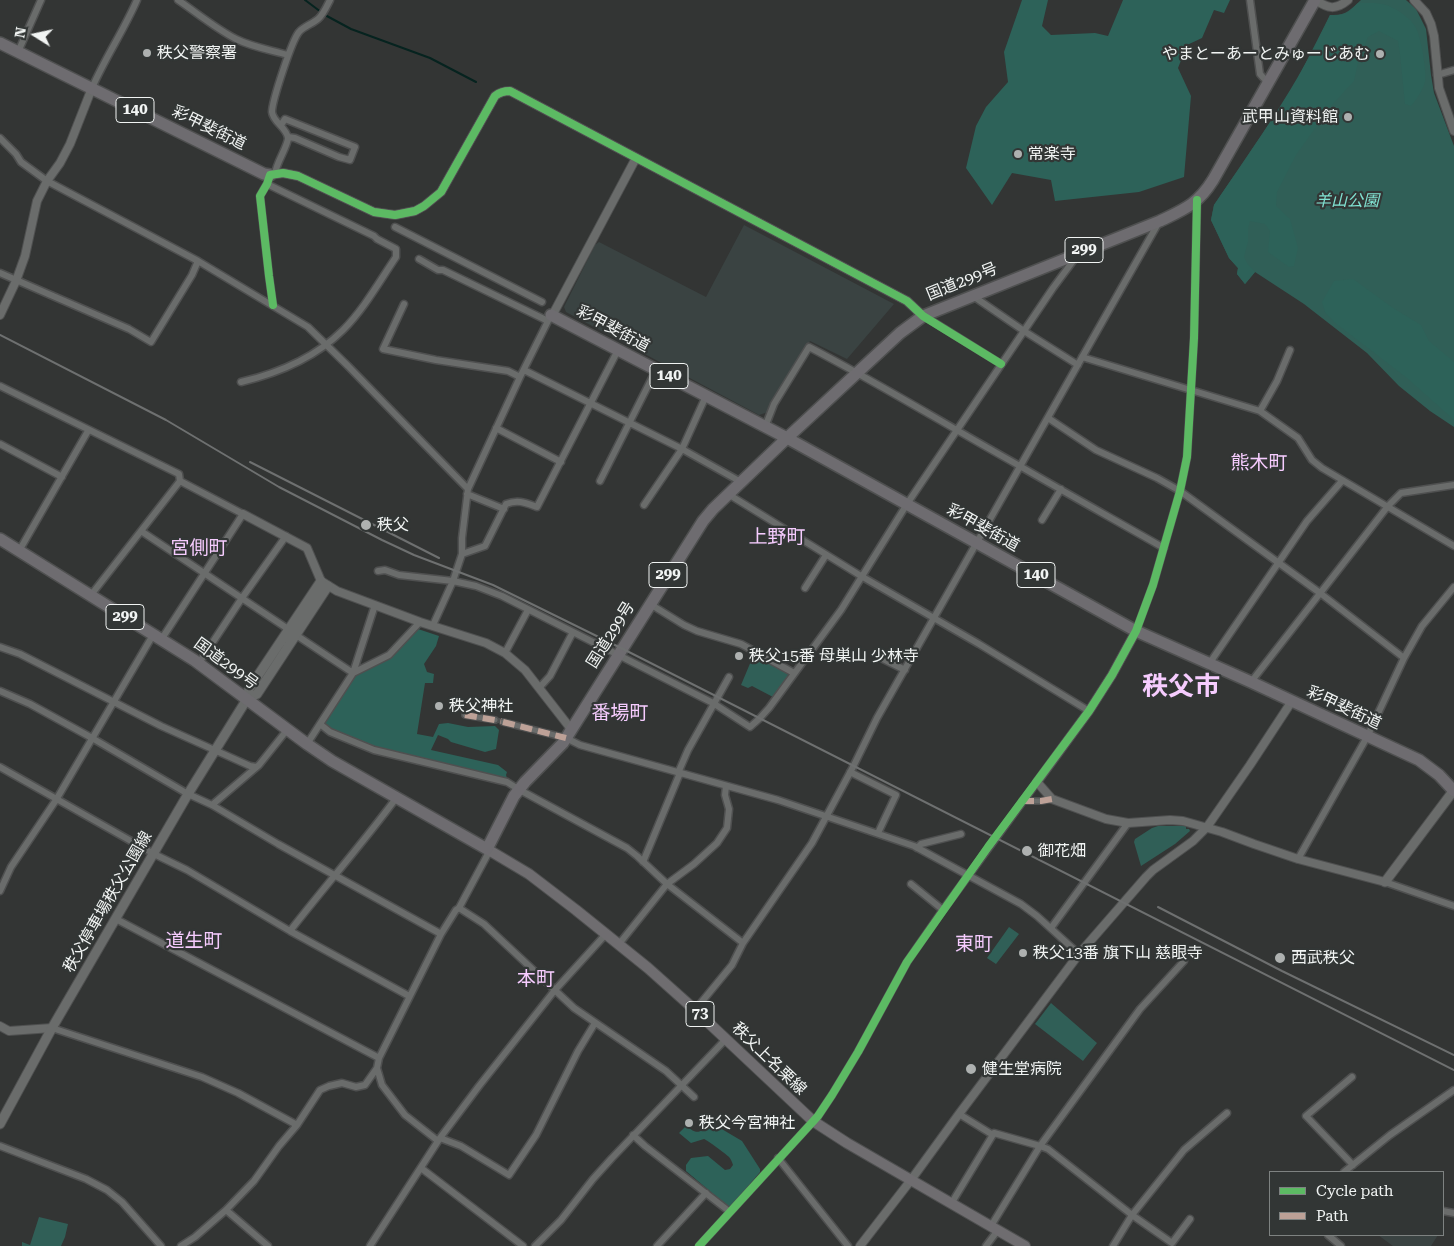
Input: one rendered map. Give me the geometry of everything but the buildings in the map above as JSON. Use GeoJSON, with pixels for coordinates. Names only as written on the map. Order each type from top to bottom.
{"type":"FeatureCollection","features":[{"type":"Feature","properties":{"kind":"highway","name":"国道299号"},"geometry":{"type":"LineString","coordinates":[[0,539],[199,663],[287,730],[332,761],[488,850],[518,789],[568,734],[713,508],[900,333],[923,316],[1160,221],[1186,209],[1197,200],[1213,180],[1314,0]]}},
{"type":"Feature","properties":{"kind":"highway","name":"彩甲斐街道"},"geometry":{"type":"LineString","coordinates":[[0,43],[271,177]]}},
{"type":"Feature","properties":{"kind":"highway","name":"彩甲斐街道"},"geometry":{"type":"LineString","coordinates":[[550,317],[618,350],[787,438],[1136,631],[1419,760],[1439,775],[1454,790]]}},
{"type":"Feature","properties":{"kind":"main road","name":"秩父停車場秩父公園線"},"geometry":{"type":"LineString","coordinates":[[0,1124],[52,1028],[188,794],[247,699],[250,689],[288,629],[324,584]]}},
{"type":"Feature","properties":{"kind":"main road","name":"秩父停車場秩父公園線"},"geometry":{"type":"LineString","coordinates":[[247,699],[257,694],[296,635],[324,584]]}},
{"type":"Feature","properties":{"kind":"main road"},"geometry":{"type":"LineString","coordinates":[[1385,882],[1454,790]]}},
{"type":"Feature","properties":{"kind":"main road","name":"秩父上名栗線"},"geometry":{"type":"LineString","coordinates":[[488,850],[529,874],[619,944],[726,1038],[814,1121],[847,1143],[1026,1246]]}},
{"type":"Feature","properties":{"kind":"street"},"geometry":{"type":"LineString","coordinates":[[18,52],[41,0]]}},
{"type":"Feature","properties":{"kind":"street"},"geometry":{"type":"LineString","coordinates":[[0,315],[25,256],[37,201],[70,144],[92,88],[137,0]]}},
{"type":"Feature","properties":{"kind":"street"},"geometry":{"type":"LineString","coordinates":[[178,0],[237,39],[288,55]]}},
{"type":"Feature","properties":{"kind":"street"},"geometry":{"type":"LineString","coordinates":[[273,305],[260,196],[271,177],[288,137],[274,118],[272,112],[288,55],[298,32],[320,18],[330,0]]}},
{"type":"Feature","properties":{"kind":"street"},"geometry":{"type":"LineString","coordinates":[[1250,0],[1260,74],[1268,82]]}},
{"type":"Feature","properties":{"kind":"street"},"geometry":{"type":"LineString","coordinates":[[1314,0],[1328,7],[1337,8],[1345,1]]}},
{"type":"Feature","properties":{"kind":"street"},"geometry":{"type":"LineString","coordinates":[[1414,0],[1426,13],[1431,24],[1434,36],[1437,75],[1454,131]]}},
{"type":"Feature","properties":{"kind":"street"},"geometry":{"type":"LineString","coordinates":[[1437,75],[1454,70]]}},
{"type":"Feature","properties":{"kind":"street"},"geometry":{"type":"LineString","coordinates":[[271,177],[283,173],[298,176],[374,212],[395,215],[415,211],[434,200],[441,192],[495,96],[499,92],[510,91],[907,300],[923,316],[1001,364]]}},
{"type":"Feature","properties":{"kind":"street"},"geometry":{"type":"LineString","coordinates":[[281,125],[285,119],[355,147],[350,160],[288,137]]}},
{"type":"Feature","properties":{"kind":"street"},"geometry":{"type":"LineString","coordinates":[[0,138],[16,154],[21,162],[48,181],[198,261],[308,327],[468,491],[504,509]]}},
{"type":"Feature","properties":{"kind":"street"},"geometry":{"type":"LineString","coordinates":[[433,625],[453,581],[462,554],[462,538],[468,491],[520,376],[636,158]]}},
{"type":"Feature","properties":{"kind":"street"},"geometry":{"type":"LineString","coordinates":[[241,382],[273,374],[312,355],[326,345],[344,329],[359,311],[396,257],[396,249],[271,177]]}},
{"type":"Feature","properties":{"kind":"street"},"geometry":{"type":"LineString","coordinates":[[699,1246],[814,1121],[842,1080],[907,962],[1089,711],[1112,675],[1136,631],[1153,588],[1180,491],[1187,457],[1194,338],[1197,200]]}},
{"type":"Feature","properties":{"kind":"street"},"geometry":{"type":"LineString","coordinates":[[695,1010],[732,965],[743,943],[793,872],[827,817],[877,718],[1160,221]]}},
{"type":"Feature","properties":{"kind":"street"},"geometry":{"type":"LineString","coordinates":[[395,227],[542,302]]}},
{"type":"Feature","properties":{"kind":"street"},"geometry":{"type":"LineString","coordinates":[[378,572],[385,570],[399,575],[453,581],[476,586],[502,596],[713,703],[750,727],[769,708],[841,610],[907,504],[1053,288],[1080,252]]}},
{"type":"Feature","properties":{"kind":"street"},"geometry":{"type":"LineString","coordinates":[[419,260],[438,270],[443,270],[550,317]]}},
{"type":"Feature","properties":{"kind":"street"},"geometry":{"type":"LineString","coordinates":[[0,273],[129,329],[151,342],[192,275],[198,261]]}},
{"type":"Feature","properties":{"kind":"street"},"geometry":{"type":"LineString","coordinates":[[972,296],[1078,365]]}},
{"type":"Feature","properties":{"kind":"street"},"geometry":{"type":"LineString","coordinates":[[404,304],[383,350],[436,360],[508,370],[520,376]]}},
{"type":"Feature","properties":{"kind":"street"},"geometry":{"type":"LineString","coordinates":[[765,427],[774,404],[808,347],[858,372],[1020,467],[1061,488],[1164,548]]}},
{"type":"Feature","properties":{"kind":"street"},"geometry":{"type":"LineString","coordinates":[[462,554],[485,546],[506,504],[512,501],[520,501],[537,507],[618,350]]}},
{"type":"Feature","properties":{"kind":"street"},"geometry":{"type":"LineString","coordinates":[[1260,411],[1277,381],[1290,350]]}},
{"type":"Feature","properties":{"kind":"street"},"geometry":{"type":"LineString","coordinates":[[1082,357],[1260,411],[1298,438],[1312,460],[1342,481],[1454,546]]}},
{"type":"Feature","properties":{"kind":"street"},"geometry":{"type":"LineString","coordinates":[[524,370],[682,449],[741,482]]}},
{"type":"Feature","properties":{"kind":"street"},"geometry":{"type":"LineString","coordinates":[[600,481],[656,370]]}},
{"type":"Feature","properties":{"kind":"street"},"geometry":{"type":"LineString","coordinates":[[0,386],[88,431],[179,474],[180,481],[90,595]]}},
{"type":"Feature","properties":{"kind":"street"},"geometry":{"type":"LineString","coordinates":[[644,505],[682,449],[706,396]]}},
{"type":"Feature","properties":{"kind":"street"},"geometry":{"type":"LineString","coordinates":[[1048,418],[1096,450],[1158,478],[1180,491],[1320,593],[1404,658]]}},
{"type":"Feature","properties":{"kind":"street"},"geometry":{"type":"LineString","coordinates":[[496,428],[561,462]]}},
{"type":"Feature","properties":{"kind":"street"},"geometry":{"type":"LineString","coordinates":[[18,551],[88,431]]}},
{"type":"Feature","properties":{"kind":"street"},"geometry":{"type":"LineString","coordinates":[[0,444],[62,477]]}},
{"type":"Feature","properties":{"kind":"street"},"geometry":{"type":"LineString","coordinates":[[180,481],[307,548],[324,584],[337,591],[420,622],[486,643],[505,653],[525,670],[539,688],[568,734],[580,745],[778,800],[917,848],[1022,904],[1079,954]]}},
{"type":"Feature","properties":{"kind":"street"},"geometry":{"type":"LineString","coordinates":[[1210,664],[1307,521],[1342,481]]}},
{"type":"Feature","properties":{"kind":"street"},"geometry":{"type":"LineString","coordinates":[[1251,682],[1388,506],[1401,493],[1454,485]]}},
{"type":"Feature","properties":{"kind":"street"},"geometry":{"type":"LineString","coordinates":[[1042,520],[1061,488]]}},
{"type":"Feature","properties":{"kind":"street"},"geometry":{"type":"LineString","coordinates":[[728,494],[861,576],[1089,711]]}},
{"type":"Feature","properties":{"kind":"street"},"geometry":{"type":"LineString","coordinates":[[0,890],[11,868],[56,800],[114,702],[157,638],[205,574],[243,514]]}},
{"type":"Feature","properties":{"kind":"street"},"geometry":{"type":"LineString","coordinates":[[141,531],[288,629]]}},
{"type":"Feature","properties":{"kind":"street"},"geometry":{"type":"LineString","coordinates":[[199,663],[286,536]]}},
{"type":"Feature","properties":{"kind":"street"},"geometry":{"type":"LineString","coordinates":[[805,588],[826,554]]}},
{"type":"Feature","properties":{"kind":"street"},"geometry":{"type":"LineString","coordinates":[[1298,859],[1368,737],[1404,658],[1422,626],[1454,587]]}},
{"type":"Feature","properties":{"kind":"street"},"geometry":{"type":"LineString","coordinates":[[650,604],[684,625],[742,644],[794,674]]}},
{"type":"Feature","properties":{"kind":"street"},"geometry":{"type":"LineString","coordinates":[[307,744],[353,673],[375,605]]}},
{"type":"Feature","properties":{"kind":"street"},"geometry":{"type":"LineString","coordinates":[[505,653],[528,610]]}},
{"type":"Feature","properties":{"kind":"street"},"geometry":{"type":"LineString","coordinates":[[353,673],[389,655],[420,622]]}},
{"type":"Feature","properties":{"kind":"street"},"geometry":{"type":"LineString","coordinates":[[539,688],[550,676],[573,632]]}},
{"type":"Feature","properties":{"kind":"street"},"geometry":{"type":"LineString","coordinates":[[296,635],[353,673]]}},
{"type":"Feature","properties":{"kind":"street"},"geometry":{"type":"LineString","coordinates":[[0,647],[20,654],[161,726],[256,767]]}},
{"type":"Feature","properties":{"kind":"street"},"geometry":{"type":"LineString","coordinates":[[881,658],[905,670]]}},
{"type":"Feature","properties":{"kind":"street"},"geometry":{"type":"LineString","coordinates":[[643,862],[688,750],[729,677]]}},
{"type":"Feature","properties":{"kind":"street"},"geometry":{"type":"LineString","coordinates":[[0,691],[30,704],[92,738],[333,876],[441,934]]}},
{"type":"Feature","properties":{"kind":"street"},"geometry":{"type":"LineString","coordinates":[[860,1246],[1079,954],[1153,870],[1193,841],[1207,827],[1292,701]]}},
{"type":"Feature","properties":{"kind":"street"},"geometry":{"type":"LineString","coordinates":[[465,714],[568,734]]}},
{"type":"Feature","properties":{"kind":"street"},"geometry":{"type":"LineString","coordinates":[[320,724],[330,732],[374,750],[507,782],[637,856],[666,884],[743,943]]}},
{"type":"Feature","properties":{"kind":"street"},"geometry":{"type":"LineString","coordinates":[[212,805],[256,767],[287,730]]}},
{"type":"Feature","properties":{"kind":"street"},"geometry":{"type":"LineString","coordinates":[[0,768],[154,854],[187,870],[290,931],[410,996]]}},
{"type":"Feature","properties":{"kind":"street"},"geometry":{"type":"LineString","coordinates":[[850,772],[896,795],[878,834]]}},
{"type":"Feature","properties":{"kind":"street"},"geometry":{"type":"LineString","coordinates":[[1036,782],[1052,799],[1106,819],[1128,823],[1177,820],[1207,827],[1298,859],[1385,882],[1454,906]]}},
{"type":"Feature","properties":{"kind":"street"},"geometry":{"type":"LineString","coordinates":[[619,944],[666,884],[694,864],[717,843],[726,828],[728,809],[725,795],[726,786]]}},
{"type":"Feature","properties":{"kind":"street"},"geometry":{"type":"LineString","coordinates":[[290,931],[333,876],[362,844],[397,797]]}},
{"type":"Feature","properties":{"kind":"street"},"geometry":{"type":"LineString","coordinates":[[1022,801],[1052,799]]}},
{"type":"Feature","properties":{"kind":"street"},"geometry":{"type":"LineString","coordinates":[[1051,928],[1128,823]]}},
{"type":"Feature","properties":{"kind":"street"},"geometry":{"type":"LineString","coordinates":[[917,848],[922,844],[960,834]]}},
{"type":"Feature","properties":{"kind":"street"},"geometry":{"type":"LineString","coordinates":[[182,1246],[195,1238],[254,1181],[297,1125],[320,1090],[342,1083],[356,1087],[364,1085],[377,1068],[379,1058],[441,934],[459,908],[488,850]]}},
{"type":"Feature","properties":{"kind":"street"},"geometry":{"type":"LineString","coordinates":[[911,884],[943,910]]}},
{"type":"Feature","properties":{"kind":"street"},"geometry":{"type":"LineString","coordinates":[[459,908],[484,924],[569,1005],[666,1071],[694,1098]]}},
{"type":"Feature","properties":{"kind":"street"},"geometry":{"type":"LineString","coordinates":[[116,919],[379,1058]]}},
{"type":"Feature","properties":{"kind":"street"},"geometry":{"type":"LineString","coordinates":[[370,1246],[439,1139],[555,990],[606,934]]}},
{"type":"Feature","properties":{"kind":"street"},"geometry":{"type":"LineString","coordinates":[[986,1246],[1040,1146],[1140,1009],[1184,961]]}},
{"type":"Feature","properties":{"kind":"street"},"geometry":{"type":"LineString","coordinates":[[377,1068],[382,1085],[405,1115],[439,1139],[462,1146],[510,1175],[536,1135],[578,1050],[595,1024]]}},
{"type":"Feature","properties":{"kind":"street"},"geometry":{"type":"LineString","coordinates":[[0,1026],[9,1031],[52,1028],[202,1077],[238,1093],[297,1125]]}},
{"type":"Feature","properties":{"kind":"street"},"geometry":{"type":"LineString","coordinates":[[535,1246],[562,1220],[593,1179],[726,1038]]}},
{"type":"Feature","properties":{"kind":"street"},"geometry":{"type":"LineString","coordinates":[[1352,1077],[1306,1116],[1353,1165]]}},
{"type":"Feature","properties":{"kind":"street"},"geometry":{"type":"LineString","coordinates":[[1345,1171],[1390,1135],[1454,1090]]}},
{"type":"Feature","properties":{"kind":"street"},"geometry":{"type":"LineString","coordinates":[[1113,1246],[1132,1215],[1184,1150],[1227,1113]]}},
{"type":"Feature","properties":{"kind":"street"},"geometry":{"type":"LineString","coordinates":[[959,1114],[993,1135],[994,1133],[1048,1149],[1132,1215],[1172,1243],[1190,1219]]}},
{"type":"Feature","properties":{"kind":"street"},"geometry":{"type":"LineString","coordinates":[[634,1135],[730,1212]]}},
{"type":"Feature","properties":{"kind":"street"},"geometry":{"type":"LineString","coordinates":[[951,1204],[993,1135]]}},
{"type":"Feature","properties":{"kind":"street"},"geometry":{"type":"LineString","coordinates":[[0,1146],[86,1179],[107,1190],[122,1202],[161,1246]]}},
{"type":"Feature","properties":{"kind":"street"},"geometry":{"type":"LineString","coordinates":[[778,1158],[848,1246]]}},
{"type":"Feature","properties":{"kind":"street"},"geometry":{"type":"LineString","coordinates":[[421,1168],[523,1246]]}},
{"type":"Feature","properties":{"kind":"street"},"geometry":{"type":"LineString","coordinates":[[657,1246],[706,1193]]}},
{"type":"Feature","properties":{"kind":"street"},"geometry":{"type":"LineString","coordinates":[[226,1210],[268,1246]]}},
{"type":"Feature","properties":{"kind":"street"},"geometry":{"type":"LineString","coordinates":[[1329,1236],[1339,1246]]}},
{"type":"Feature","properties":{"kind":"shaded area"},"geometry":{"type":"Polygon","coordinates":[[[744,225],[894,304],[847,359],[810,341],[768,412],[759,415],[566,312],[564,307],[595,245],[599,242],[706,297],[744,225]]]}},
{"type":"Feature","properties":{"kind":"shaded area"},"geometry":{"type":"Polygon","coordinates":[[[1379,1236],[1437,1236],[1431,1246],[1393,1246],[1379,1236]]]}},
{"type":"Feature","properties":{"kind":"green space"},"geometry":{"type":"Polygon","coordinates":[[[1022,0],[1048,0],[1042,26],[1051,35],[1095,33],[1108,36],[1123,0],[1230,0],[1224,13],[1214,10],[1202,38],[1187,45],[1178,68],[1191,96],[1184,177],[1139,192],[1055,201],[1051,180],[1012,173],[992,205],[966,168],[976,126],[986,107],[1008,82],[1004,52],[1022,0]]]}},
{"type":"Feature","properties":{"kind":"green space","name":"羊山公園"},"geometry":{"type":"Polygon","coordinates":[[[1361,0],[1406,0],[1416,9],[1426,29],[1434,93],[1454,146],[1454,427],[1430,411],[1399,386],[1367,353],[1304,304],[1255,272],[1245,284],[1237,274],[1238,268],[1229,258],[1211,220],[1214,205],[1297,80],[1330,15],[1344,13],[1361,0]]]}},
{"type":"Feature","properties":{"kind":"green space"},"geometry":{"type":"Polygon","coordinates":[[[1358,3],[1377,3],[1389,6],[1411,21],[1418,33],[1423,55],[1424,85],[1411,106],[1405,104],[1398,41],[1379,31],[1368,37],[1358,63],[1354,81],[1331,106],[1296,155],[1277,192],[1276,206],[1290,219],[1298,248],[1294,266],[1289,267],[1268,252],[1270,231],[1265,224],[1250,221],[1244,257],[1255,272],[1245,284],[1237,274],[1238,268],[1229,258],[1211,220],[1214,205],[1291,89],[1330,15],[1346,13],[1358,3]]]}},
{"type":"Feature","properties":{"kind":"green space"},"geometry":{"type":"Polygon","coordinates":[[[1353,279],[1393,308],[1421,325],[1429,341],[1454,362],[1454,420],[1407,378],[1334,322],[1325,312],[1322,302],[1334,281],[1353,279]]]}},
{"type":"Feature","properties":{"kind":"green space"},"geometry":{"type":"Polygon","coordinates":[[[418,629],[439,636],[436,646],[424,664],[427,672],[434,674],[433,683],[425,683],[417,734],[433,737],[439,724],[448,723],[468,727],[495,726],[499,730],[496,749],[485,752],[451,742],[438,735],[431,750],[498,765],[507,772],[507,778],[376,748],[341,734],[326,725],[325,720],[358,672],[390,657],[418,629]]]}},
{"type":"Feature","properties":{"kind":"green space"},"geometry":{"type":"Polygon","coordinates":[[[754,654],[789,674],[773,697],[752,686],[748,688],[741,685],[754,654]]]}},
{"type":"Feature","properties":{"kind":"green space"},"geometry":{"type":"Polygon","coordinates":[[[1158,826],[1186,826],[1186,829],[1190,831],[1175,844],[1141,866],[1134,842],[1135,839],[1158,826]]]}},
{"type":"Feature","properties":{"kind":"green space"},"geometry":{"type":"Polygon","coordinates":[[[1009,927],[1019,934],[996,964],[987,958],[1009,927]]]}},
{"type":"Feature","properties":{"kind":"green space"},"geometry":{"type":"Polygon","coordinates":[[[1051,1003],[1097,1043],[1083,1061],[1035,1024],[1051,1003]]]}},
{"type":"Feature","properties":{"kind":"green space"},"geometry":{"type":"Polygon","coordinates":[[[710,1124],[742,1141],[760,1169],[760,1172],[730,1208],[686,1171],[686,1165],[691,1158],[708,1156],[725,1170],[730,1169],[733,1165],[729,1157],[706,1140],[691,1143],[679,1133],[686,1126],[698,1132],[710,1124]]]}},
{"type":"Feature","properties":{"kind":"green space"},"geometry":{"type":"Polygon","coordinates":[[[39,1217],[68,1224],[61,1246],[22,1246],[22,1242],[30,1245],[39,1217]]]}},
{"type":"Feature","properties":{"kind":"waterway"},"geometry":{"type":"LineString","coordinates":[[305,0],[321,12]]}},
{"type":"Feature","properties":{"kind":"waterway"},"geometry":{"type":"LineString","coordinates":[[325,15],[351,29],[430,58],[476,82]]}},
{"type":"Feature","properties":{"kind":"tunnel"},"geometry":{"type":"LineString","coordinates":[[495,720],[501,721]]}},
{"type":"Feature","properties":{"kind":"railway"},"geometry":{"type":"LineString","coordinates":[[0,335],[166,420],[279,487],[382,540],[414,555],[493,585],[623,649],[1454,1070]]}},
{"type":"Feature","properties":{"kind":"railway"},"geometry":{"type":"LineString","coordinates":[[250,462],[439,558]]}},
{"type":"Feature","properties":{"kind":"railway"},"geometry":{"type":"LineString","coordinates":[[1158,907],[1282,971],[1454,1055]]}},
{"type":"Feature","properties":{"kind":"marked path"},"geometry":{"type":"LineString","coordinates":[[465,715],[501,721]]}},
{"type":"Feature","properties":{"kind":"marked path"},"geometry":{"type":"LineString","coordinates":[[503,722],[566,738]]}},
{"type":"Feature","properties":{"kind":"marked path"},"geometry":{"type":"LineString","coordinates":[[1022,801],[1052,799]]}},
{"type":"Feature","properties":{"kind":"cycle path"},"geometry":{"type":"LineString","coordinates":[[273,305],[260,196],[270,175],[283,173],[298,176],[374,212],[395,215],[415,211],[441,192],[495,96],[502,92],[510,91],[907,301],[923,316],[1001,364]]}},
{"type":"Feature","properties":{"kind":"cycle path"},"geometry":{"type":"LineString","coordinates":[[699,1246],[818,1116],[858,1052],[907,962],[988,847],[1089,711],[1112,675],[1136,631],[1153,585],[1180,491],[1187,457],[1194,338],[1197,200]]}},
{"type":"Feature","properties":{"kind":"place","name":"秩父警察署"},"geometry":{"type":"Point","coordinates":[147,53]}},
{"type":"Feature","properties":{"kind":"place","name":"やまとーあーとみゅーじあむ"},"geometry":{"type":"Point","coordinates":[1380,54]}},
{"type":"Feature","properties":{"kind":"place","name":"武甲山資料館"},"geometry":{"type":"Point","coordinates":[1348,117]}},
{"type":"Feature","properties":{"kind":"place","name":"常楽寺"},"geometry":{"type":"Point","coordinates":[1018,154]}},
{"type":"Feature","properties":{"kind":"place","name":"秩父"},"geometry":{"type":"Point","coordinates":[366,525]}},
{"type":"Feature","properties":{"kind":"place","name":"秩父15番 母巣山 少林寺"},"geometry":{"type":"Point","coordinates":[739,656]}},
{"type":"Feature","properties":{"kind":"place","name":"秩父神社"},"geometry":{"type":"Point","coordinates":[439,706]}},
{"type":"Feature","properties":{"kind":"place","name":"御花畑"},"geometry":{"type":"Point","coordinates":[1027,851]}},
{"type":"Feature","properties":{"kind":"place","name":"秩父13番 旗下山 慈眼寺"},"geometry":{"type":"Point","coordinates":[1023,953]}},
{"type":"Feature","properties":{"kind":"place","name":"西武秩父"},"geometry":{"type":"Point","coordinates":[1280,958]}},
{"type":"Feature","properties":{"kind":"place","name":"健生堂病院"},"geometry":{"type":"Point","coordinates":[971,1069]}},
{"type":"Feature","properties":{"kind":"place","name":"秩父今宮神社"},"geometry":{"type":"Point","coordinates":[689,1123]}},
{"type":"Feature","properties":{"kind":"district","name":"熊木町"},"geometry":{"type":"Point","coordinates":[1259,463]}},
{"type":"Feature","properties":{"kind":"district","name":"上野町"},"geometry":{"type":"Point","coordinates":[777,537]}},
{"type":"Feature","properties":{"kind":"district","name":"宮側町"},"geometry":{"type":"Point","coordinates":[199,548]}},
{"type":"Feature","properties":{"kind":"district","name":"秩父市"},"geometry":{"type":"Point","coordinates":[1181,687]}},
{"type":"Feature","properties":{"kind":"district","name":"番場町"},"geometry":{"type":"Point","coordinates":[620,713]}},
{"type":"Feature","properties":{"kind":"district","name":"道生町"},"geometry":{"type":"Point","coordinates":[194,941]}},
{"type":"Feature","properties":{"kind":"district","name":"東町"},"geometry":{"type":"Point","coordinates":[974,944]}},
{"type":"Feature","properties":{"kind":"district","name":"本町"},"geometry":{"type":"Point","coordinates":[536,979]}}]}
